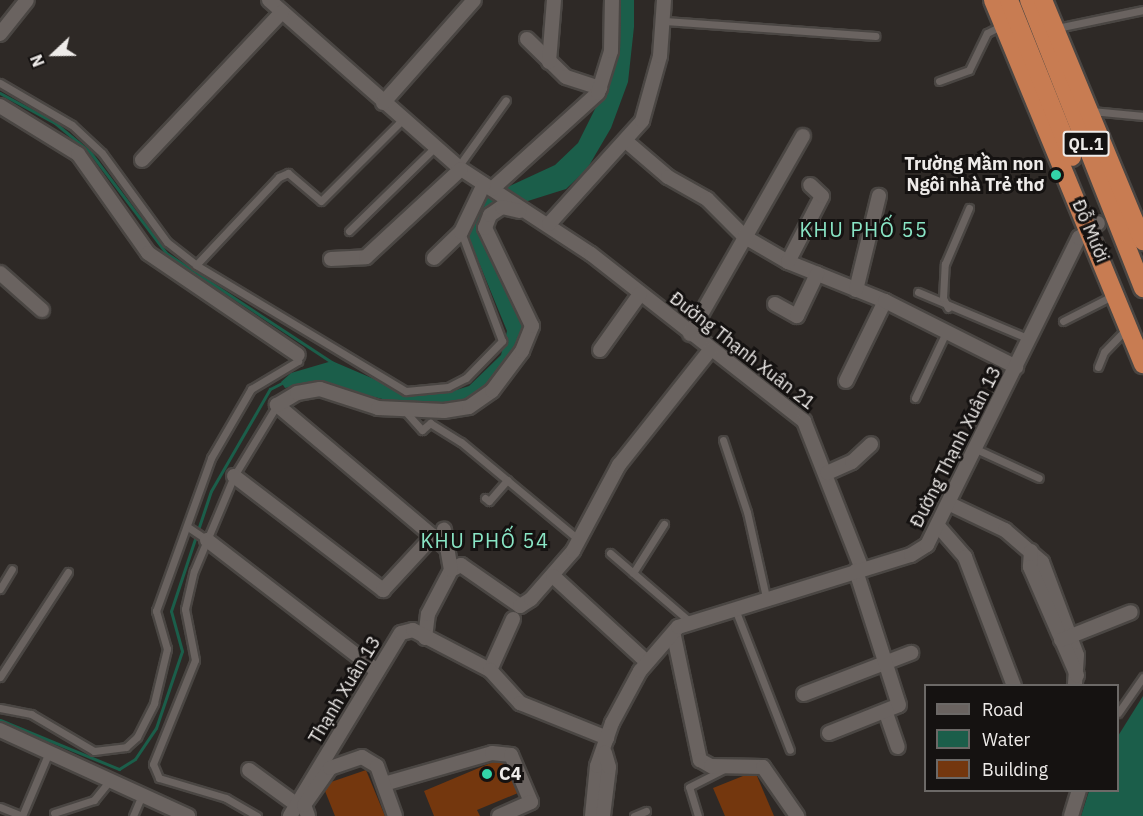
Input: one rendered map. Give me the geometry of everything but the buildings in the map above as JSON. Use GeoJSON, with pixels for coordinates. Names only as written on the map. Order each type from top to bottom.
{"type":"FeatureCollection","features":[{"type":"Feature","properties":{"kind":"highway","name":"Đỗ Mười"},"geometry":{"type":"LineString","coordinates":[[993,0],[1094,226],[1116,294],[1136,330]]}},
{"type":"Feature","properties":{"kind":"highway","name":"Đỗ Mười"},"geometry":{"type":"LineString","coordinates":[[1009,0],[1094,226],[1136,330],[1143,364]]}},
{"type":"Feature","properties":{"kind":"highway","name":"Đỗ Mười"},"geometry":{"type":"LineString","coordinates":[[1029,0],[1048,31],[1082,114],[1143,288]]}},
{"type":"Feature","properties":{"kind":"highway","name":"Đỗ Mười"},"geometry":{"type":"LineString","coordinates":[[1043,0],[1048,31]]}},
{"type":"Feature","properties":{"kind":"highway","name":"Đỗ Mười"},"geometry":{"type":"LineString","coordinates":[[1082,114],[1143,241]]}},
{"type":"Feature","properties":{"kind":"street"},"geometry":{"type":"LineString","coordinates":[[0,34],[27,0]]}},
{"type":"Feature","properties":{"kind":"street"},"geometry":{"type":"LineString","coordinates":[[269,0],[434,148],[490,188]]}},
{"type":"Feature","properties":{"kind":"street"},"geometry":{"type":"LineString","coordinates":[[382,103],[474,0]]}},
{"type":"Feature","properties":{"kind":"street"},"geometry":{"type":"LineString","coordinates":[[549,62],[554,0]]}},
{"type":"Feature","properties":{"kind":"street"},"geometry":{"type":"LineString","coordinates":[[434,258],[461,232],[490,188],[589,106],[600,88],[615,22],[612,0]]}},
{"type":"Feature","properties":{"kind":"street"},"geometry":{"type":"LineString","coordinates":[[549,224],[627,142],[651,100],[665,21],[664,0]]}},
{"type":"Feature","properties":{"kind":"street"},"geometry":{"type":"LineString","coordinates":[[142,160],[282,12]]}},
{"type":"Feature","properties":{"kind":"street"},"geometry":{"type":"LineString","coordinates":[[526,39],[549,62],[572,80],[600,88]]}},
{"type":"Feature","properties":{"kind":"street"},"geometry":{"type":"LineString","coordinates":[[0,106],[78,154],[148,253],[298,355]]}},
{"type":"Feature","properties":{"kind":"street"},"geometry":{"type":"LineString","coordinates":[[690,334],[803,136]]}},
{"type":"Feature","properties":{"kind":"street"},"geometry":{"type":"LineString","coordinates":[[627,142],[668,177],[707,199],[745,237],[788,262],[885,301],[1016,367]]}},
{"type":"Feature","properties":{"kind":"street"},"geometry":{"type":"LineString","coordinates":[[331,259],[366,257],[460,168]]}},
{"type":"Feature","properties":{"kind":"street"},"geometry":{"type":"LineString","coordinates":[[788,262],[822,196],[810,185]]}},
{"type":"Feature","properties":{"kind":"street","name":"Đường Thạnh Xuân 21"},"geometry":{"type":"LineString","coordinates":[[490,188],[549,224],[804,421],[827,473],[859,570],[899,705],[886,713]]}},
{"type":"Feature","properties":{"kind":"street"},"geometry":{"type":"LineString","coordinates":[[856,290],[879,196]]}},
{"type":"Feature","properties":{"kind":"street"},"geometry":{"type":"LineString","coordinates":[[451,570],[447,549],[439,533],[277,405],[297,393],[320,389],[405,411],[469,407],[509,371],[532,332],[531,320],[485,228],[489,215],[502,207],[534,214]]}},
{"type":"Feature","properties":{"kind":"street","name":"Đường Thạnh Xuân 13"},"geometry":{"type":"LineString","coordinates":[[688,620],[920,551],[939,527],[1078,238],[1094,226]]}},
{"type":"Feature","properties":{"kind":"street"},"geometry":{"type":"LineString","coordinates":[[0,273],[42,310]]}},
{"type":"Feature","properties":{"kind":"street"},"geometry":{"type":"LineString","coordinates":[[775,304],[796,316],[817,273]]}},
{"type":"Feature","properties":{"kind":"street"},"geometry":{"type":"LineString","coordinates":[[600,350],[640,294]]}},
{"type":"Feature","properties":{"kind":"street"},"geometry":{"type":"LineString","coordinates":[[846,381],[885,301]]}},
{"type":"Feature","properties":{"kind":"street"},"geometry":{"type":"LineString","coordinates":[[425,638],[428,614],[451,570],[461,565],[520,606],[553,576],[579,540],[619,465],[710,350]]}},
{"type":"Feature","properties":{"kind":"street"},"geometry":{"type":"LineString","coordinates":[[827,473],[852,462],[871,444]]}},
{"type":"Feature","properties":{"kind":"street"},"geometry":{"type":"LineString","coordinates":[[234,476],[382,590],[439,533]]}},
{"type":"Feature","properties":{"kind":"street"},"geometry":{"type":"LineString","coordinates":[[950,504],[1005,530],[1042,562],[1065,638],[1080,666],[1076,680]]}},
{"type":"Feature","properties":{"kind":"street"},"geometry":{"type":"LineString","coordinates":[[939,527],[965,557],[1013,684]]}},
{"type":"Feature","properties":{"kind":"street"},"geometry":{"type":"LineString","coordinates":[[207,540],[377,671]]}},
{"type":"Feature","properties":{"kind":"street"},"geometry":{"type":"LineString","coordinates":[[553,576],[647,662]]}},
{"type":"Feature","properties":{"kind":"street"},"geometry":{"type":"LineString","coordinates":[[1065,638],[1131,612]]}},
{"type":"Feature","properties":{"kind":"street"},"geometry":{"type":"LineString","coordinates":[[490,670],[513,619]]}},
{"type":"Feature","properties":{"kind":"street"},"geometry":{"type":"LineString","coordinates":[[603,816],[609,767],[605,753],[607,738],[647,662],[688,620]]}},
{"type":"Feature","properties":{"kind":"street","name":"Thạnh Xuân 13"},"geometry":{"type":"LineString","coordinates":[[294,810],[401,633],[413,630],[490,670],[520,703],[607,738]]}},
{"type":"Feature","properties":{"kind":"street"},"geometry":{"type":"LineString","coordinates":[[674,636],[697,756],[711,766],[764,767],[797,816]]}},
{"type":"Feature","properties":{"kind":"street"},"geometry":{"type":"LineString","coordinates":[[804,694],[911,653]]}},
{"type":"Feature","properties":{"kind":"street"},"geometry":{"type":"LineString","coordinates":[[829,734],[886,713],[898,747]]}},
{"type":"Feature","properties":{"kind":"street"},"geometry":{"type":"LineString","coordinates":[[0,730],[188,816]]}},
{"type":"Feature","properties":{"kind":"street"},"geometry":{"type":"LineString","coordinates":[[384,784],[492,753],[511,755],[531,802],[499,816]]}},
{"type":"Feature","properties":{"kind":"street"},"geometry":{"type":"LineString","coordinates":[[592,816],[597,766],[605,753]]}},
{"type":"Feature","properties":{"kind":"street"},"geometry":{"type":"LineString","coordinates":[[308,816],[304,805],[330,768],[362,757],[377,766],[395,816]]}},
{"type":"Feature","properties":{"kind":"street"},"geometry":{"type":"LineString","coordinates":[[249,770],[294,810]]}},
{"type":"Feature","properties":{"kind":"street"},"geometry":{"type":"LineString","coordinates":[[1071,816],[1078,792]]}},
{"type":"Feature","properties":{"kind":"lane"},"geometry":{"type":"LineString","coordinates":[[1048,31],[1143,10]]}},
{"type":"Feature","properties":{"kind":"lane"},"geometry":{"type":"LineString","coordinates":[[665,21],[875,36]]}},
{"type":"Feature","properties":{"kind":"lane"},"geometry":{"type":"LineString","coordinates":[[939,81],[969,70],[987,33],[1003,25]]}},
{"type":"Feature","properties":{"kind":"lane"},"geometry":{"type":"LineString","coordinates":[[0,83],[72,124],[102,153],[167,242],[196,265],[406,391],[437,388],[466,378],[502,341],[461,232]]}},
{"type":"Feature","properties":{"kind":"lane"},"geometry":{"type":"LineString","coordinates":[[460,168],[506,100]]}},
{"type":"Feature","properties":{"kind":"lane"},"geometry":{"type":"LineString","coordinates":[[1082,114],[1143,116]]}},
{"type":"Feature","properties":{"kind":"lane"},"geometry":{"type":"LineString","coordinates":[[196,265],[279,177],[288,173],[321,201],[402,120]]}},
{"type":"Feature","properties":{"kind":"lane"},"geometry":{"type":"LineString","coordinates":[[349,231],[434,148]]}},
{"type":"Feature","properties":{"kind":"lane"},"geometry":{"type":"LineString","coordinates":[[948,308],[943,298],[945,264],[969,208]]}},
{"type":"Feature","properties":{"kind":"lane"},"geometry":{"type":"LineString","coordinates":[[918,292],[948,308],[1029,339]]}},
{"type":"Feature","properties":{"kind":"lane"},"geometry":{"type":"LineString","coordinates":[[1063,321],[1116,294]]}},
{"type":"Feature","properties":{"kind":"lane"},"geometry":{"type":"LineString","coordinates":[[1098,367],[1104,352],[1136,330]]}},
{"type":"Feature","properties":{"kind":"lane"},"geometry":{"type":"LineString","coordinates":[[915,398],[946,332]]}},
{"type":"Feature","properties":{"kind":"lane"},"geometry":{"type":"LineString","coordinates":[[0,708],[31,714],[94,751],[126,747],[137,737],[154,703],[167,649],[156,611],[211,458],[239,406],[251,389],[298,361],[298,355]]}},
{"type":"Feature","properties":{"kind":"lane"},"geometry":{"type":"LineString","coordinates":[[257,816],[154,771],[155,755],[195,660],[184,609],[207,540],[234,476],[277,405]]}},
{"type":"Feature","properties":{"kind":"lane"},"geometry":{"type":"LineString","coordinates":[[405,411],[423,430],[430,423],[454,437],[579,540]]}},
{"type":"Feature","properties":{"kind":"lane"},"geometry":{"type":"LineString","coordinates":[[723,440],[747,512],[766,597]]}},
{"type":"Feature","properties":{"kind":"lane"},"geometry":{"type":"LineString","coordinates":[[976,449],[1039,478]]}},
{"type":"Feature","properties":{"kind":"lane"},"geometry":{"type":"LineString","coordinates":[[484,498],[489,501],[507,480]]}},
{"type":"Feature","properties":{"kind":"lane"},"geometry":{"type":"LineString","coordinates":[[633,573],[664,524]]}},
{"type":"Feature","properties":{"kind":"lane"},"geometry":{"type":"LineString","coordinates":[[188,527],[207,540]]}},
{"type":"Feature","properties":{"kind":"lane"},"geometry":{"type":"LineString","coordinates":[[610,553],[688,620]]}},
{"type":"Feature","properties":{"kind":"lane"},"geometry":{"type":"LineString","coordinates":[[0,589],[12,569]]}},
{"type":"Feature","properties":{"kind":"lane"},"geometry":{"type":"LineString","coordinates":[[0,677],[68,572]]}},
{"type":"Feature","properties":{"kind":"lane"},"geometry":{"type":"LineString","coordinates":[[735,606],[790,750]]}},
{"type":"Feature","properties":{"kind":"lane"},"geometry":{"type":"LineString","coordinates":[[1119,712],[1143,677]]}},
{"type":"Feature","properties":{"kind":"lane"},"geometry":{"type":"LineString","coordinates":[[0,807],[22,816],[49,752]]}},
{"type":"Feature","properties":{"kind":"lane"},"geometry":{"type":"LineString","coordinates":[[698,816],[690,796],[694,780],[735,766]]}},
{"type":"Feature","properties":{"kind":"lane"},"geometry":{"type":"LineString","coordinates":[[54,813],[94,800],[110,780]]}},
{"type":"Feature","properties":{"kind":"lane"},"geometry":{"type":"LineString","coordinates":[[133,816],[142,795]]}},
{"type":"Feature","properties":{"kind":"lane"},"geometry":{"type":"LineString","coordinates":[[634,816],[646,811]]}},
{"type":"Feature","properties":{"kind":"water"},"geometry":{"type":"Polygon","coordinates":[[[613,0],[634,0],[634,27],[628,82],[611,128],[587,169],[566,189],[490,213],[480,230],[525,325],[506,367],[482,390],[452,406],[394,402],[316,382],[285,388],[281,382],[291,373],[332,361],[395,388],[426,395],[450,392],[469,386],[501,355],[507,331],[466,231],[486,197],[555,165],[578,143],[599,101],[613,0]]]}},
{"type":"Feature","properties":{"kind":"water"},"geometry":{"type":"Polygon","coordinates":[[[1143,696],[1143,816],[1081,816],[1089,792],[1119,792],[1119,734],[1143,696]]]}},
{"type":"Feature","properties":{"kind":"waterway"},"geometry":{"type":"LineString","coordinates":[[0,93],[55,123],[90,152],[166,253],[333,363]]}},
{"type":"Feature","properties":{"kind":"waterway"},"geometry":{"type":"LineString","coordinates":[[0,720],[119,769],[135,759],[156,728],[182,651],[171,611],[211,491],[270,389],[284,382]]}},
{"type":"Feature","properties":{"kind":"place","name":"Trường Mầm non Ngôi nhà Trẻ thơ"},"geometry":{"type":"Point","coordinates":[1056,175]}},
{"type":"Feature","properties":{"kind":"place","name":"C4"},"geometry":{"type":"Point","coordinates":[487,774]}},
{"type":"Feature","properties":{"kind":"district","name":"KHU PHỐ 55"},"geometry":{"type":"Point","coordinates":[864,229]}},
{"type":"Feature","properties":{"kind":"district","name":"KHU PHỐ 54"},"geometry":{"type":"Point","coordinates":[485,540]}}]}
